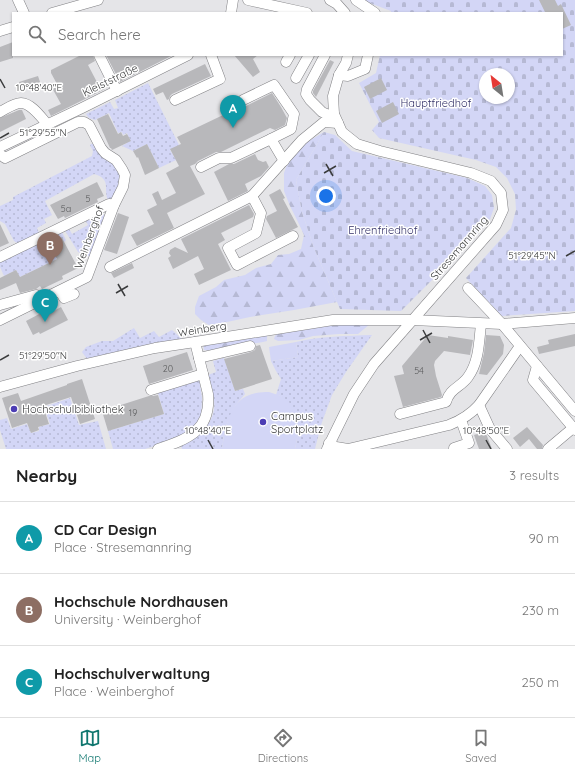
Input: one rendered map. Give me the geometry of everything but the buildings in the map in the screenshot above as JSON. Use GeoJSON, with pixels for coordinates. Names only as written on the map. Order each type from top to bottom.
{"type":"FeatureCollection","features":[{"type":"Feature","properties":{"kind":"street"},"geometry":{"type":"LineString","coordinates":[[18,0],[24,12]]}},
{"type":"Feature","properties":{"kind":"street"},"geometry":{"type":"LineString","coordinates":[[56,12],[98,0]]}},
{"type":"Feature","properties":{"kind":"street"},"geometry":{"type":"LineString","coordinates":[[231,12],[233,0]]}},
{"type":"Feature","properties":{"kind":"street"},"geometry":{"type":"LineString","coordinates":[[248,0],[302,12]]}},
{"type":"Feature","properties":{"kind":"street"},"geometry":{"type":"LineString","coordinates":[[330,0],[337,4],[343,12]]}},
{"type":"Feature","properties":{"kind":"street"},"geometry":{"type":"LineString","coordinates":[[356,0],[374,12]]}},
{"type":"Feature","properties":{"kind":"street"},"geometry":{"type":"LineString","coordinates":[[0,32],[12,27]]}},
{"type":"Feature","properties":{"kind":"street"},"geometry":{"type":"LineString","coordinates":[[100,56],[117,91]]}},
{"type":"Feature","properties":{"kind":"street","name":"Kleiststraße"},"geometry":{"type":"LineString","coordinates":[[0,147],[186,56]]}},
{"type":"Feature","properties":{"kind":"street"},"geometry":{"type":"LineString","coordinates":[[175,100],[220,78],[211,56]]}},
{"type":"Feature","properties":{"kind":"street"},"geometry":{"type":"LineString","coordinates":[[296,78],[308,56]]}},
{"type":"Feature","properties":{"kind":"street"},"geometry":{"type":"LineString","coordinates":[[324,56],[307,89],[306,94],[322,112],[336,118]]}},
{"type":"Feature","properties":{"kind":"street"},"geometry":{"type":"LineString","coordinates":[[336,118],[333,96],[339,76],[346,63],[348,56]]}},
{"type":"Feature","properties":{"kind":"street"},"geometry":{"type":"LineString","coordinates":[[339,76],[348,76],[365,69],[368,56]]}},
{"type":"Feature","properties":{"kind":"street"},"geometry":{"type":"LineString","coordinates":[[201,167],[219,158],[231,158],[291,129],[294,114],[274,85],[244,100]]}},
{"type":"Feature","properties":{"kind":"street"},"geometry":{"type":"LineString","coordinates":[[0,112],[19,103],[26,104],[39,114],[47,124]]}},
{"type":"Feature","properties":{"kind":"street"},"geometry":{"type":"LineString","coordinates":[[110,268],[252,196],[302,140],[324,122],[336,118]]}},
{"type":"Feature","properties":{"kind":"street","name":"Stresemannring"},"geometry":{"type":"LineString","coordinates":[[336,118],[342,132],[357,144],[471,173],[491,181],[501,193],[503,210],[496,225],[374,364],[354,394],[328,446],[348,449],[449,425],[461,420],[472,413],[479,405],[520,346]]}},
{"type":"Feature","properties":{"kind":"street","name":"Weinberghof"},"geometry":{"type":"LineString","coordinates":[[0,154],[5,158],[78,122],[84,122],[89,125],[105,153],[116,160],[124,175],[123,187],[114,205],[87,277],[0,320]]}},
{"type":"Feature","properties":{"kind":"street"},"geometry":{"type":"LineString","coordinates":[[271,139],[284,161]]}},
{"type":"Feature","properties":{"kind":"street"},"geometry":{"type":"LineString","coordinates":[[252,196],[261,213],[256,233],[228,248],[237,265],[293,236]]}},
{"type":"Feature","properties":{"kind":"street","name":"Weinberghof"},"geometry":{"type":"LineString","coordinates":[[0,257],[108,204],[114,205]]}},
{"type":"Feature","properties":{"kind":"street"},"geometry":{"type":"LineString","coordinates":[[468,288],[502,324],[575,411]]}},
{"type":"Feature","properties":{"kind":"street"},"geometry":{"type":"LineString","coordinates":[[60,291],[64,298],[74,294]]}},
{"type":"Feature","properties":{"kind":"street"},"geometry":{"type":"LineString","coordinates":[[0,305],[36,295],[42,300]]}},
{"type":"Feature","properties":{"kind":"street","name":"Weinberg"},"geometry":{"type":"LineString","coordinates":[[0,387],[118,356],[155,348],[333,320],[412,320],[502,324],[575,318]]}},
{"type":"Feature","properties":{"kind":"street"},"geometry":{"type":"LineString","coordinates":[[400,414],[446,402],[448,395],[468,378],[477,360],[481,324]]}},
{"type":"Feature","properties":{"kind":"street"},"geometry":{"type":"LineString","coordinates":[[158,449],[178,442],[192,434],[201,427],[205,420],[209,402],[208,394],[195,342]]}},
{"type":"Feature","properties":{"kind":"street"},"geometry":{"type":"LineString","coordinates":[[199,358],[250,346]]}},
{"type":"Feature","properties":{"kind":"street"},"geometry":{"type":"LineString","coordinates":[[537,366],[533,380],[574,429],[548,449]]}},
{"type":"Feature","properties":{"kind":"street"},"geometry":{"type":"LineString","coordinates":[[151,390],[203,374]]}},
{"type":"Feature","properties":{"kind":"street"},"geometry":{"type":"LineString","coordinates":[[479,405],[490,429],[507,449]]}},
{"type":"Feature","properties":{"kind":"street"},"geometry":{"type":"LineString","coordinates":[[455,449],[454,448],[469,443],[461,420]]}},
{"type":"Feature","properties":{"kind":"green space","name":"Hauptfriedhof"},"geometry":{"type":"Polygon","coordinates":[[[364,0],[575,0],[575,311],[502,316],[466,278],[511,228],[516,210],[515,194],[507,178],[496,167],[476,160],[379,138],[372,130],[379,122],[359,83],[376,73],[380,56],[563,56],[563,12],[391,12],[364,0]]]}},
{"type":"Feature","properties":{"kind":"green space"},"geometry":{"type":"Polygon","coordinates":[[[148,83],[179,145],[170,150],[176,160],[159,168],[147,144],[133,151],[122,146],[130,140],[127,133],[123,135],[122,132],[118,133],[109,113],[95,120],[89,118],[86,114],[110,102],[114,109],[118,108],[115,100],[148,83]]]}},
{"type":"Feature","properties":{"kind":"green space"},"geometry":{"type":"Polygon","coordinates":[[[324,132],[296,180],[302,212],[314,248],[337,302],[209,325],[195,314],[195,307],[199,296],[216,287],[224,280],[245,275],[256,268],[271,264],[278,255],[289,254],[301,249],[304,235],[284,191],[284,173],[289,159],[304,143],[324,132]]]}},
{"type":"Feature","properties":{"kind":"green space","name":"Ehrenfriedhof"},"geometry":{"type":"Polygon","coordinates":[[[324,132],[335,135],[352,151],[467,178],[485,186],[492,195],[494,208],[490,219],[401,311],[340,309],[314,248],[302,212],[296,180],[324,132]]]}},
{"type":"Feature","properties":{"kind":"green space"},"geometry":{"type":"Polygon","coordinates":[[[94,144],[114,164],[120,176],[119,185],[114,197],[108,200],[105,182],[100,176],[94,174],[45,201],[52,215],[44,219],[46,223],[37,228],[40,235],[20,245],[14,241],[5,224],[0,221],[0,206],[13,200],[13,197],[92,156],[93,151],[90,145],[94,144]]]}},
{"type":"Feature","properties":{"kind":"green space"},"geometry":{"type":"Polygon","coordinates":[[[101,213],[105,216],[91,257],[78,252],[64,229],[68,227],[72,234],[88,225],[84,218],[101,213]]]}},
{"type":"Feature","properties":{"kind":"green space"},"geometry":{"type":"Polygon","coordinates":[[[61,230],[66,240],[64,242],[62,238],[49,244],[57,259],[20,277],[16,270],[4,276],[0,267],[0,260],[61,230]]]}},
{"type":"Feature","properties":{"kind":"green space"},"geometry":{"type":"Polygon","coordinates":[[[370,324],[358,334],[313,336],[299,340],[278,341],[274,339],[277,334],[283,332],[321,326],[370,324]]]}},
{"type":"Feature","properties":{"kind":"green space"},"geometry":{"type":"Polygon","coordinates":[[[134,328],[140,338],[154,331],[159,337],[172,330],[183,340],[94,359],[87,359],[82,352],[86,347],[102,341],[113,341],[134,328]]]}},
{"type":"Feature","properties":{"kind":"green space"},"geometry":{"type":"Polygon","coordinates":[[[267,334],[267,341],[212,351],[204,350],[203,343],[267,334]]]}},
{"type":"Feature","properties":{"kind":"green space"},"geometry":{"type":"Polygon","coordinates":[[[372,335],[332,395],[321,425],[315,449],[295,449],[299,428],[281,396],[276,395],[281,379],[271,361],[298,357],[296,342],[324,337],[372,335]]]}},
{"type":"Feature","properties":{"kind":"green space"},"geometry":{"type":"Polygon","coordinates":[[[296,342],[298,357],[271,361],[269,347],[296,342]]]}},
{"type":"Feature","properties":{"kind":"green space"},"geometry":{"type":"Polygon","coordinates":[[[224,358],[235,391],[243,389],[245,394],[235,406],[225,428],[222,449],[182,449],[181,445],[194,438],[210,422],[213,415],[214,400],[208,375],[216,372],[213,361],[224,358]]]}},
{"type":"Feature","properties":{"kind":"green space"},"geometry":{"type":"Polygon","coordinates":[[[199,378],[202,398],[201,421],[192,431],[145,449],[113,449],[108,431],[164,414],[157,390],[199,378]]]}},
{"type":"Feature","properties":{"kind":"green space","name":"Campus Sportplatz"},"geometry":{"type":"Polygon","coordinates":[[[269,392],[281,396],[291,404],[297,415],[299,428],[295,449],[222,449],[227,422],[234,407],[247,396],[269,392]]]}},
{"type":"Feature","properties":{"kind":"green space"},"geometry":{"type":"Polygon","coordinates":[[[70,398],[79,425],[98,421],[106,449],[6,449],[0,430],[0,420],[7,418],[11,429],[27,424],[31,433],[39,431],[39,427],[50,424],[44,407],[70,398]]]}},
{"type":"Feature","properties":{"kind":"place","name":"CD Car Design"},"geometry":{"type":"Point","coordinates":[233,128]}},
{"type":"Feature","properties":{"kind":"place","name":"Hochschule Nordhausen"},"geometry":{"type":"Point","coordinates":[50,265]}},
{"type":"Feature","properties":{"kind":"place","name":"Hochschulverwaltung"},"geometry":{"type":"Point","coordinates":[45,322]}},
{"type":"Feature","properties":{"kind":"place","name":"Hochschulbibliothek"},"geometry":{"type":"Point","coordinates":[14,409]}},
{"type":"Feature","properties":{"kind":"place","name":"Campus Sportplatz"},"geometry":{"type":"Point","coordinates":[263,422]}}]}
